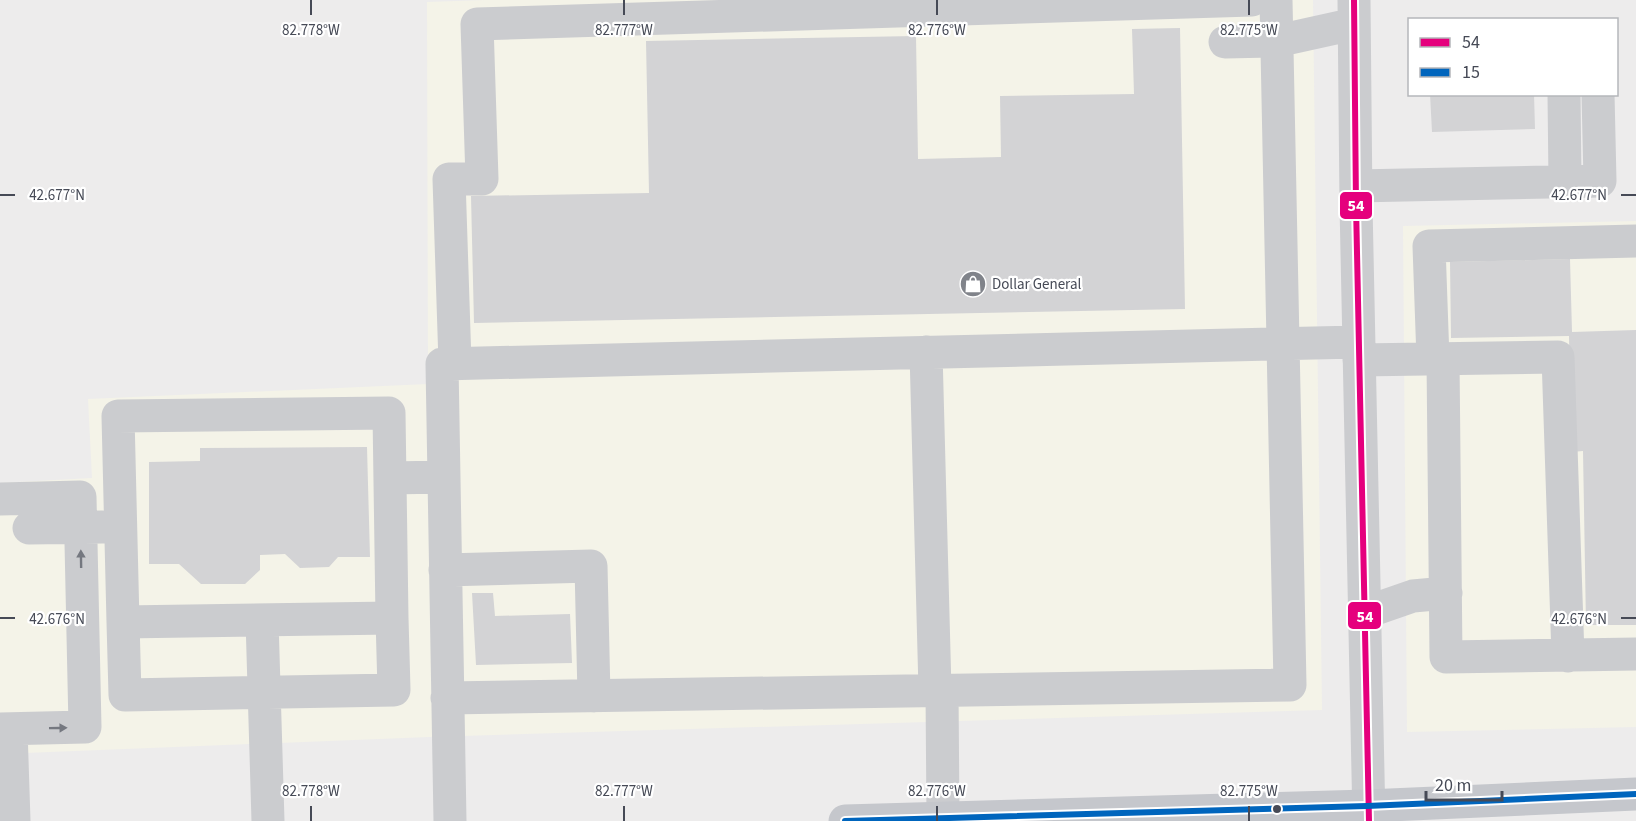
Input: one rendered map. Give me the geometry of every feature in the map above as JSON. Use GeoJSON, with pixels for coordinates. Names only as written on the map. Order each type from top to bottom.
{"type":"FeatureCollection","features":[{"type":"Feature","properties":{"kind":"main road"},"geometry":{"type":"LineString","coordinates":[[845,821],[1368,814],[1636,794]]}},
{"type":"Feature","properties":{"kind":"street"},"geometry":{"type":"LineString","coordinates":[[455,363],[449,178],[482,178],[477,24],[1252,0]]}},
{"type":"Feature","properties":{"kind":"street"},"geometry":{"type":"LineString","coordinates":[[447,698],[1290,685],[1276,0]]}},
{"type":"Feature","properties":{"kind":"street"},"geometry":{"type":"LineString","coordinates":[[1225,42],[1277,41],[1354,12],[1368,814]]}},
{"type":"Feature","properties":{"kind":"street"},"geometry":{"type":"LineString","coordinates":[[1564,96],[1565,182]]}},
{"type":"Feature","properties":{"kind":"street"},"geometry":{"type":"LineString","coordinates":[[1356,186],[1600,181],[1598,96]]}},
{"type":"Feature","properties":{"kind":"street"},"geometry":{"type":"LineString","coordinates":[[1636,241],[1429,246],[1438,359],[1446,657],[1636,654]]}},
{"type":"Feature","properties":{"kind":"street"},"geometry":{"type":"LineString","coordinates":[[450,821],[442,364],[1283,344],[1438,359],[1558,357],[1568,656]]}},
{"type":"Feature","properties":{"kind":"street"},"geometry":{"type":"LineString","coordinates":[[926,352],[942,818]]}},
{"type":"Feature","properties":{"kind":"street"},"geometry":{"type":"LineString","coordinates":[[389,413],[394,690],[125,695],[121,527],[118,416],[389,413]]}},
{"type":"Feature","properties":{"kind":"street"},"geometry":{"type":"LineString","coordinates":[[390,478],[444,477]]}},
{"type":"Feature","properties":{"kind":"street"},"geometry":{"type":"LineString","coordinates":[[0,499],[80,497],[85,727],[5,729],[14,821]]}},
{"type":"Feature","properties":{"kind":"street"},"geometry":{"type":"LineString","coordinates":[[29,528],[121,527]]}},
{"type":"Feature","properties":{"kind":"street"},"geometry":{"type":"LineString","coordinates":[[445,570],[591,566],[594,696]]}},
{"type":"Feature","properties":{"kind":"street"},"geometry":{"type":"LineString","coordinates":[[1364,612],[1413,596],[1446,593]]}},
{"type":"Feature","properties":{"kind":"street"},"geometry":{"type":"LineString","coordinates":[[123,622],[392,618]]}},
{"type":"Feature","properties":{"kind":"street"},"geometry":{"type":"LineString","coordinates":[[262,620],[268,821]]}},
{"type":"Feature","properties":{"kind":"shaded area"},"geometry":{"type":"Polygon","coordinates":[[[485,0],[1313,0],[1322,710],[429,737],[0,754],[0,483],[92,478],[88,399],[428,384],[427,2],[485,0]]]}},
{"type":"Feature","properties":{"kind":"shaded area"},"geometry":{"type":"Polygon","coordinates":[[[1636,221],[1636,727],[1407,732],[1403,226],[1636,221]]]}},
{"type":"Feature","properties":{"kind":"building"},"geometry":{"type":"Polygon","coordinates":[[[1180,28],[1185,309],[474,323],[471,196],[649,193],[646,41],[916,36],[918,159],[1001,157],[1000,96],[1134,94],[1132,29],[1180,28]]]}},
{"type":"Feature","properties":{"kind":"building"},"geometry":{"type":"Polygon","coordinates":[[[1430,96],[1534,96],[1535,129],[1432,132],[1430,96]]]}},
{"type":"Feature","properties":{"kind":"building"},"geometry":{"type":"Polygon","coordinates":[[[1570,259],[1572,332],[1636,330],[1636,625],[1586,625],[1583,451],[1571,452],[1569,336],[1451,338],[1450,262],[1570,259]]]}},
{"type":"Feature","properties":{"kind":"building"},"geometry":{"type":"Polygon","coordinates":[[[367,447],[370,557],[338,557],[329,567],[300,568],[285,554],[260,555],[260,570],[245,584],[201,584],[179,564],[149,564],[149,462],[200,461],[200,448],[367,447]]]}},
{"type":"Feature","properties":{"kind":"building"},"geometry":{"type":"Polygon","coordinates":[[[472,593],[493,593],[495,616],[570,614],[572,663],[476,665],[472,593]]]}},
{"type":"Feature","properties":{"kind":"transit line","name":"54"},"geometry":{"type":"LineString","coordinates":[[1354,0],[1369,821]]}},
{"type":"Feature","properties":{"kind":"transit line","name":"15"},"geometry":{"type":"LineString","coordinates":[[845,821],[1367,806],[1636,794]]}},
{"type":"Feature","properties":{"kind":"place","name":"Dollar General"},"geometry":{"type":"Point","coordinates":[973,284]}}]}
